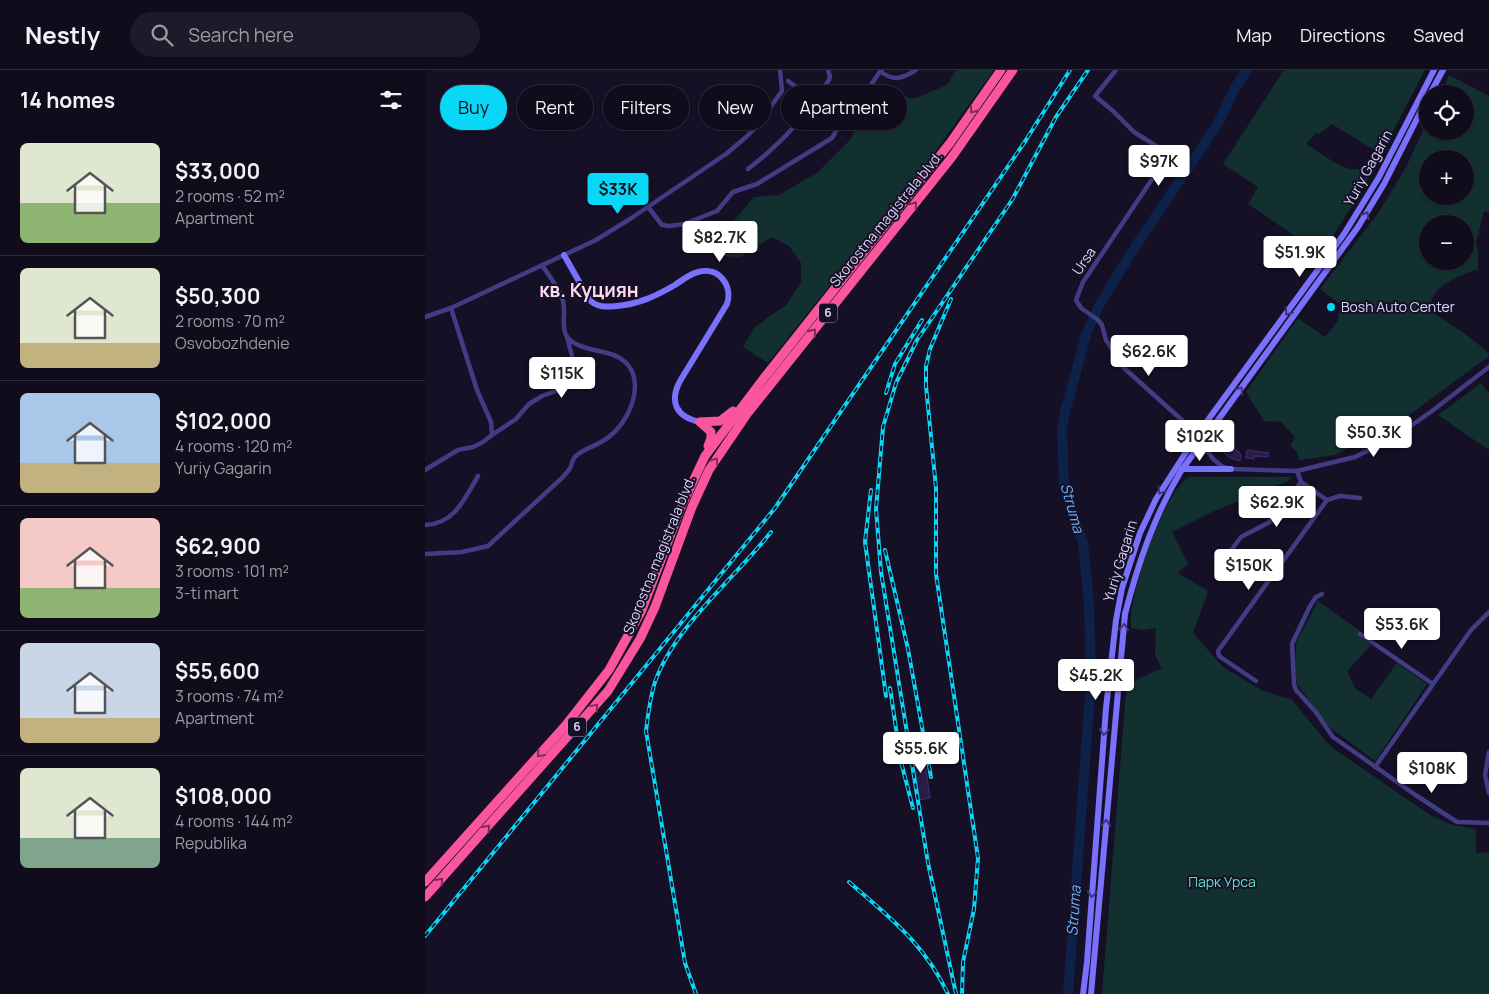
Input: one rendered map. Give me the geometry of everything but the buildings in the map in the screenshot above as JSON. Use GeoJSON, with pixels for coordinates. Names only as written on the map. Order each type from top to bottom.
{"type":"FeatureCollection","features":[{"type":"Feature","properties":{"kind":"highway","name":"Skorostna magistrala blvd."},"geometry":{"type":"LineString","coordinates":[[425,882],[593,693],[626,642],[642,610],[682,504],[698,469],[721,433],[950,144],[1001,70]]}},
{"type":"Feature","properties":{"kind":"highway","name":"Skorostna magistrala blvd."},"geometry":{"type":"LineString","coordinates":[[425,897],[608,691],[640,639],[669,570],[699,490],[709,470],[730,438],[952,157],[1013,70]]}},
{"type":"Feature","properties":{"kind":"highway"},"geometry":{"type":"LineString","coordinates":[[700,422],[724,420],[764,378]]}},
{"type":"Feature","properties":{"kind":"highway"},"geometry":{"type":"LineString","coordinates":[[698,469],[711,435],[709,429],[700,422]]}},
{"type":"Feature","properties":{"kind":"street"},"geometry":{"type":"LineString","coordinates":[[425,317],[451,308],[596,240],[727,154],[756,127],[782,91],[780,70]]}},
{"type":"Feature","properties":{"kind":"street"},"geometry":{"type":"LineString","coordinates":[[826,85],[830,77],[828,70]]}},
{"type":"Feature","properties":{"kind":"street"},"geometry":{"type":"LineString","coordinates":[[648,206],[662,225],[669,226],[684,224],[717,211],[733,192],[757,184],[832,138],[845,119],[849,108],[881,71],[891,78],[903,77],[917,70]]}},
{"type":"Feature","properties":{"kind":"street","name":"Ursa"},"geometry":{"type":"LineString","coordinates":[[1116,70],[1095,96],[1134,132],[1169,154],[1079,289],[1076,300],[1087,313],[1102,325],[1106,340],[1124,368],[1193,430],[1217,464],[1231,469]]}},
{"type":"Feature","properties":{"kind":"street","name":"Yuriy Gagarin"},"geometry":{"type":"LineString","coordinates":[[1083,994],[1110,664],[1121,588],[1147,515],[1197,435],[1344,234],[1379,177],[1434,70]]}},
{"type":"Feature","properties":{"kind":"street"},"geometry":{"type":"LineString","coordinates":[[1435,85],[1443,70]]}},
{"type":"Feature","properties":{"kind":"street"},"geometry":{"type":"LineString","coordinates":[[789,81],[794,85]]}},
{"type":"Feature","properties":{"kind":"street","name":"Yuriy Gagarin"},"geometry":{"type":"LineString","coordinates":[[1091,994],[1125,614],[1152,527],[1182,469],[1358,228],[1384,184],[1419,115]]}},
{"type":"Feature","properties":{"kind":"street"},"geometry":{"type":"LineString","coordinates":[[748,169],[792,130]]}},
{"type":"Feature","properties":{"kind":"street"},"geometry":{"type":"LineString","coordinates":[[564,255],[589,299],[595,304],[603,306],[633,304],[647,300],[702,271],[712,272],[725,280],[729,293],[727,304],[680,381],[675,394],[675,403],[681,414],[700,422]]}},
{"type":"Feature","properties":{"kind":"street"},"geometry":{"type":"LineString","coordinates":[[425,470],[458,450],[473,447],[516,420],[529,404],[543,396],[561,390],[575,380],[576,371],[566,335],[563,301],[542,265]]}},
{"type":"Feature","properties":{"kind":"street"},"geometry":{"type":"LineString","coordinates":[[451,308],[477,390],[491,422],[492,435]]}},
{"type":"Feature","properties":{"kind":"street"},"geometry":{"type":"LineString","coordinates":[[425,554],[463,552],[488,546],[563,477],[576,455],[610,436],[628,414],[635,389],[631,367],[625,360],[616,355],[580,345],[571,341],[566,335]]}},
{"type":"Feature","properties":{"kind":"street"},"geometry":{"type":"LineString","coordinates":[[1182,469],[1297,471],[1355,457],[1395,436],[1432,411],[1489,367]]}},
{"type":"Feature","properties":{"kind":"street"},"geometry":{"type":"LineString","coordinates":[[1297,471],[1301,482],[1327,500]]}},
{"type":"Feature","properties":{"kind":"street"},"geometry":{"type":"LineString","coordinates":[[425,525],[446,520],[454,514],[478,476]]}},
{"type":"Feature","properties":{"kind":"street"},"geometry":{"type":"LineString","coordinates":[[1229,553],[1241,537],[1268,523],[1280,512],[1301,482]]}},
{"type":"Feature","properties":{"kind":"street"},"geometry":{"type":"LineString","coordinates":[[1256,681],[1219,656],[1218,652],[1327,500],[1340,496],[1360,498]]}},
{"type":"Feature","properties":{"kind":"street"},"geometry":{"type":"LineString","coordinates":[[1322,594],[1309,606],[1292,644],[1293,684],[1297,690],[1315,710],[1333,737],[1375,767],[1457,822],[1489,824]]}},
{"type":"Feature","properties":{"kind":"street"},"geometry":{"type":"LineString","coordinates":[[1375,767],[1471,630],[1489,612]]}},
{"type":"Feature","properties":{"kind":"street"},"geometry":{"type":"LineString","coordinates":[[1360,634],[1433,684]]}},
{"type":"Feature","properties":{"kind":"street"},"geometry":{"type":"LineString","coordinates":[[1489,752],[1485,775],[1489,793]]}},
{"type":"Feature","properties":{"kind":"green space"},"geometry":{"type":"Polygon","coordinates":[[[956,70],[994,70],[916,178],[768,363],[743,347],[755,327],[787,304],[801,282],[801,263],[789,246],[772,237],[740,257],[719,256],[720,237],[754,197],[779,195],[818,172],[850,140],[855,130],[907,130],[907,97],[913,99],[947,85],[956,70]]]}},
{"type":"Feature","properties":{"kind":"green space"},"geometry":{"type":"Polygon","coordinates":[[[1284,70],[1425,70],[1381,154],[1332,124],[1319,134],[1316,133],[1306,144],[1339,165],[1363,171],[1370,176],[1325,249],[1320,251],[1314,249],[1248,204],[1258,187],[1223,164],[1284,70]]]}},
{"type":"Feature","properties":{"kind":"green space"},"geometry":{"type":"Polygon","coordinates":[[[1449,75],[1468,85],[1445,85],[1449,75]]]}},
{"type":"Feature","properties":{"kind":"green space"},"geometry":{"type":"Polygon","coordinates":[[[1474,88],[1489,96],[1489,213],[1484,211],[1476,243],[1478,269],[1446,283],[1439,289],[1431,302],[1430,311],[1464,333],[1489,353],[1489,356],[1393,427],[1335,455],[1299,460],[1297,452],[1292,448],[1291,444],[1295,437],[1281,422],[1264,421],[1246,392],[1298,318],[1325,337],[1338,321],[1340,304],[1320,289],[1379,212],[1406,167],[1419,139],[1474,140],[1474,88]]]}},
{"type":"Feature","properties":{"kind":"green space"},"geometry":{"type":"Polygon","coordinates":[[[1481,383],[1489,393],[1489,450],[1438,415],[1481,383]]]}},
{"type":"Feature","properties":{"kind":"green space","name":"Парк Урса"},"geometry":{"type":"Polygon","coordinates":[[[1189,477],[1291,477],[1288,481],[1212,512],[1172,532],[1188,563],[1178,573],[1208,591],[1193,633],[1223,667],[1261,690],[1292,700],[1330,746],[1430,815],[1450,824],[1476,829],[1476,853],[1489,852],[1489,994],[1102,994],[1127,680],[1134,681],[1162,668],[1155,655],[1156,628],[1143,630],[1131,628],[1131,614],[1141,571],[1158,524],[1168,503],[1189,477]]]}},
{"type":"Feature","properties":{"kind":"green space"},"geometry":{"type":"Polygon","coordinates":[[[1318,601],[1360,631],[1358,635],[1371,645],[1347,671],[1355,688],[1371,699],[1397,663],[1427,684],[1375,761],[1329,727],[1297,684],[1295,669],[1296,643],[1318,601]]]}},
{"type":"Feature","properties":{"kind":"waterway","name":"Struma"},"geometry":{"type":"LineString","coordinates":[[1068,994],[1091,681],[1089,603],[1083,543],[1064,486],[1062,429],[1065,412],[1087,332],[1100,304],[1135,247],[1218,123],[1236,86],[1247,70]]}},
{"type":"Feature","properties":{"kind":"railway"},"geometry":{"type":"LineString","coordinates":[[425,936],[775,508],[1026,140],[1070,70]]}},
{"type":"Feature","properties":{"kind":"railway"},"geometry":{"type":"LineString","coordinates":[[956,994],[928,863],[881,572],[876,509],[883,427],[896,383],[917,340],[1012,200],[1056,117],[1088,70]]}},
{"type":"Feature","properties":{"kind":"railway"},"geometry":{"type":"LineString","coordinates":[[951,299],[930,349],[926,366],[926,386],[936,488],[936,574],[978,858],[974,909],[963,962],[962,994]]}},
{"type":"Feature","properties":{"kind":"railway"},"geometry":{"type":"LineString","coordinates":[[886,393],[895,364],[922,320]]}},
{"type":"Feature","properties":{"kind":"railway"},"geometry":{"type":"LineString","coordinates":[[871,490],[865,542],[886,696]]}},
{"type":"Feature","properties":{"kind":"railway"},"geometry":{"type":"LineString","coordinates":[[696,994],[685,963],[646,731],[649,706],[655,682],[676,642],[691,622],[771,532]]}},
{"type":"Feature","properties":{"kind":"railway"},"geometry":{"type":"LineString","coordinates":[[885,550],[908,649],[931,777]]}},
{"type":"Feature","properties":{"kind":"railway"},"geometry":{"type":"LineString","coordinates":[[890,688],[901,762],[913,808]]}},
{"type":"Feature","properties":{"kind":"railway"},"geometry":{"type":"LineString","coordinates":[[849,882],[905,932],[928,960],[948,994]]}},
{"type":"Feature","properties":{"kind":"place","name":"Bosh Auto Center"},"geometry":{"type":"Point","coordinates":[1331,307]}},
{"type":"Feature","properties":{"kind":"district","name":"кв. Куциян"},"geometry":{"type":"Point","coordinates":[589,290]}}]}
